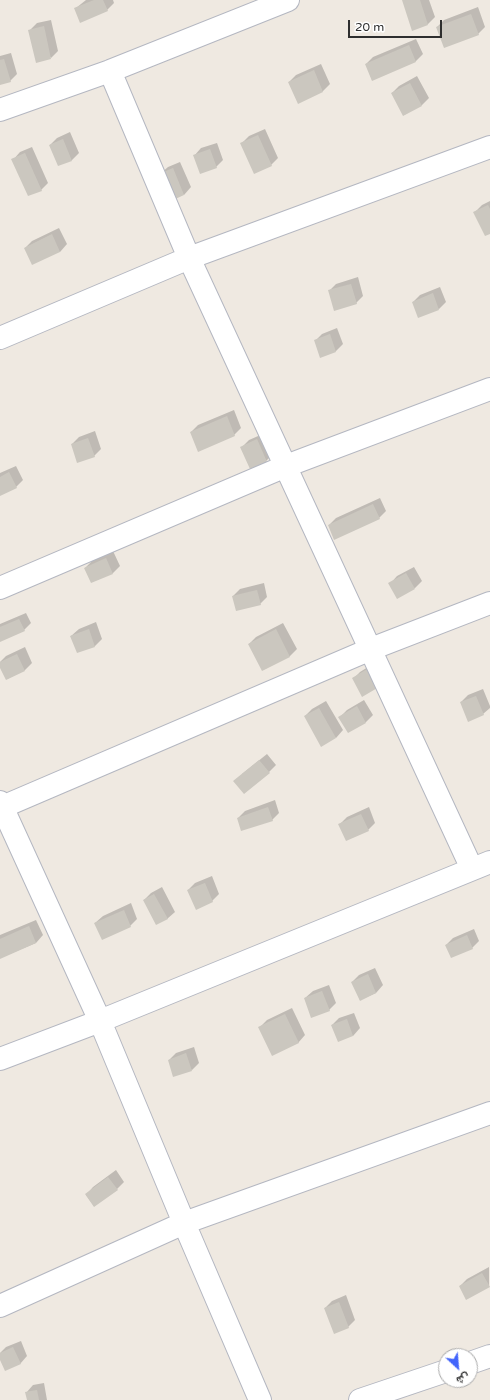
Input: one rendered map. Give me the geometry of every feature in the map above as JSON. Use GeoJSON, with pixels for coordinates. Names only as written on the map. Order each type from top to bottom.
{"type":"FeatureCollection","features":[{"type":"Feature","properties":{"kind":"street"},"geometry":{"type":"LineString","coordinates":[[0,110],[110,71],[288,0]]}},
{"type":"Feature","properties":{"kind":"street"},"geometry":{"type":"LineString","coordinates":[[0,1059],[100,1021],[481,866],[371,649],[189,258],[110,71]]}},
{"type":"Feature","properties":{"kind":"street"},"geometry":{"type":"LineString","coordinates":[[0,338],[189,258],[490,147]]}},
{"type":"Feature","properties":{"kind":"street"},"geometry":{"type":"LineString","coordinates":[[0,588],[286,466],[490,389]]}},
{"type":"Feature","properties":{"kind":"street"},"geometry":{"type":"LineString","coordinates":[[260,1400],[100,1021],[1,806],[371,649],[490,603]]}},
{"type":"Feature","properties":{"kind":"street"},"geometry":{"type":"LineString","coordinates":[[0,1306],[184,1223],[490,1113]]}},
{"type":"Feature","properties":{"kind":"street"},"geometry":{"type":"LineString","coordinates":[[478,1360],[490,1356]]}},
{"type":"Feature","properties":{"kind":"street"},"geometry":{"type":"LineString","coordinates":[[360,1400],[438,1374]]}},
{"type":"Feature","properties":{"kind":"building"},"geometry":{"type":"Polygon","coordinates":[[[94,0],[103,0],[108,11],[80,23],[74,8],[94,0]]]}},
{"type":"Feature","properties":{"kind":"building"},"geometry":{"type":"Polygon","coordinates":[[[402,0],[420,0],[428,25],[412,31],[402,0]]]}},
{"type":"Feature","properties":{"kind":"building"},"geometry":{"type":"Polygon","coordinates":[[[471,14],[479,35],[444,48],[436,27],[471,14]]]}},
{"type":"Feature","properties":{"kind":"building"},"geometry":{"type":"Polygon","coordinates":[[[44,26],[51,59],[36,63],[28,30],[44,26]]]}},
{"type":"Feature","properties":{"kind":"building"},"geometry":{"type":"Polygon","coordinates":[[[409,45],[416,62],[372,81],[365,64],[409,45]]]}},
{"type":"Feature","properties":{"kind":"building"},"geometry":{"type":"Polygon","coordinates":[[[4,59],[11,82],[0,85],[0,60],[4,59]]]}},
{"type":"Feature","properties":{"kind":"building"},"geometry":{"type":"Polygon","coordinates":[[[314,70],[323,92],[298,104],[288,82],[314,70]]]}},
{"type":"Feature","properties":{"kind":"building"},"geometry":{"type":"Polygon","coordinates":[[[410,83],[422,106],[403,116],[391,93],[410,83]]]}},
{"type":"Feature","properties":{"kind":"building"},"geometry":{"type":"Polygon","coordinates":[[[258,135],[272,166],[254,174],[240,143],[258,135]]]}},
{"type":"Feature","properties":{"kind":"building"},"geometry":{"type":"Polygon","coordinates":[[[63,139],[72,161],[58,166],[49,145],[63,139]]]}},
{"type":"Feature","properties":{"kind":"building"},"geometry":{"type":"Polygon","coordinates":[[[210,149],[217,168],[200,174],[193,155],[210,149]]]}},
{"type":"Feature","properties":{"kind":"building"},"geometry":{"type":"Polygon","coordinates":[[[25,153],[42,191],[28,196],[11,159],[25,153]]]}},
{"type":"Feature","properties":{"kind":"building"},"geometry":{"type":"Polygon","coordinates":[[[173,168],[184,195],[171,201],[159,174],[173,168]]]}},
{"type":"Feature","properties":{"kind":"building"},"geometry":{"type":"Polygon","coordinates":[[[488,205],[490,209],[490,234],[485,236],[473,212],[488,205]]]}},
{"type":"Feature","properties":{"kind":"building"},"geometry":{"type":"Polygon","coordinates":[[[52,234],[60,252],[32,265],[24,248],[52,234]]]}},
{"type":"Feature","properties":{"kind":"building"},"geometry":{"type":"Polygon","coordinates":[[[351,284],[357,304],[334,311],[328,290],[351,284]]]}},
{"type":"Feature","properties":{"kind":"building"},"geometry":{"type":"Polygon","coordinates":[[[433,293],[439,310],[418,318],[412,302],[433,293]]]}},
{"type":"Feature","properties":{"kind":"building"},"geometry":{"type":"Polygon","coordinates":[[[330,334],[336,352],[320,358],[314,340],[330,334]]]}},
{"type":"Feature","properties":{"kind":"building"},"geometry":{"type":"Polygon","coordinates":[[[227,416],[235,436],[198,452],[190,432],[227,416]]]}},
{"type":"Feature","properties":{"kind":"building"},"geometry":{"type":"Polygon","coordinates":[[[88,438],[95,457],[77,463],[71,444],[88,438]]]}},
{"type":"Feature","properties":{"kind":"building"},"geometry":{"type":"Polygon","coordinates":[[[257,439],[267,462],[250,469],[240,447],[257,439]]]}},
{"type":"Feature","properties":{"kind":"building"},"geometry":{"type":"Polygon","coordinates":[[[9,472],[17,488],[0,496],[0,477],[9,472]]]}},
{"type":"Feature","properties":{"kind":"building"},"geometry":{"type":"Polygon","coordinates":[[[373,504],[380,519],[334,540],[328,525],[373,504]]]}},
{"type":"Feature","properties":{"kind":"building"},"geometry":{"type":"Polygon","coordinates":[[[106,558],[113,574],[91,583],[84,568],[106,558]]]}},
{"type":"Feature","properties":{"kind":"building"},"geometry":{"type":"Polygon","coordinates":[[[406,573],[415,589],[397,599],[388,583],[406,573]]]}},
{"type":"Feature","properties":{"kind":"building"},"geometry":{"type":"Polygon","coordinates":[[[257,590],[261,605],[236,611],[232,596],[257,590]]]}},
{"type":"Feature","properties":{"kind":"building"},"geometry":{"type":"Polygon","coordinates":[[[19,619],[25,631],[0,642],[0,627],[19,619]]]}},
{"type":"Feature","properties":{"kind":"building"},"geometry":{"type":"Polygon","coordinates":[[[89,629],[95,647],[77,653],[70,636],[89,629]]]}},
{"type":"Feature","properties":{"kind":"building"},"geometry":{"type":"Polygon","coordinates":[[[276,629],[290,657],[262,671],[248,644],[276,629]]]}},
{"type":"Feature","properties":{"kind":"building"},"geometry":{"type":"Polygon","coordinates":[[[17,654],[25,671],[6,680],[0,668],[0,662],[17,654]]]}},
{"type":"Feature","properties":{"kind":"building"},"geometry":{"type":"Polygon","coordinates":[[[369,668],[379,687],[362,697],[352,678],[369,668]]]}},
{"type":"Feature","properties":{"kind":"building"},"geometry":{"type":"Polygon","coordinates":[[[476,696],[484,715],[468,722],[460,702],[476,696]]]}},
{"type":"Feature","properties":{"kind":"building"},"geometry":{"type":"Polygon","coordinates":[[[357,706],[366,723],[348,733],[338,717],[357,706]]]}},
{"type":"Feature","properties":{"kind":"building"},"geometry":{"type":"Polygon","coordinates":[[[319,708],[336,738],[321,747],[304,716],[319,708]]]}},
{"type":"Feature","properties":{"kind":"building"},"geometry":{"type":"Polygon","coordinates":[[[259,760],[270,773],[244,794],[233,781],[259,760]]]}},
{"type":"Feature","properties":{"kind":"building"},"geometry":{"type":"Polygon","coordinates":[[[268,807],[273,821],[241,831],[237,818],[268,807]]]}},
{"type":"Feature","properties":{"kind":"building"},"geometry":{"type":"Polygon","coordinates":[[[361,814],[369,831],[346,841],[338,824],[361,814]]]}},
{"type":"Feature","properties":{"kind":"building"},"geometry":{"type":"Polygon","coordinates":[[[205,883],[213,902],[196,910],[187,890],[205,883]]]}},
{"type":"Feature","properties":{"kind":"building"},"geometry":{"type":"Polygon","coordinates":[[[154,894],[168,919],[156,925],[143,900],[154,894]]]}},
{"type":"Feature","properties":{"kind":"building"},"geometry":{"type":"Polygon","coordinates":[[[124,910],[131,927],[102,940],[94,923],[124,910]]]}},
{"type":"Feature","properties":{"kind":"building"},"geometry":{"type":"Polygon","coordinates":[[[29,926],[36,943],[0,959],[0,939],[29,926]]]}},
{"type":"Feature","properties":{"kind":"building"},"geometry":{"type":"Polygon","coordinates":[[[467,935],[473,949],[451,958],[445,945],[467,935]]]}},
{"type":"Feature","properties":{"kind":"building"},"geometry":{"type":"Polygon","coordinates":[[[368,974],[376,993],[360,1001],[351,982],[368,974]]]}},
{"type":"Feature","properties":{"kind":"building"},"geometry":{"type":"Polygon","coordinates":[[[322,991],[330,1011],[311,1018],[304,998],[322,991]]]}},
{"type":"Feature","properties":{"kind":"building"},"geometry":{"type":"Polygon","coordinates":[[[285,1014],[299,1043],[272,1056],[258,1027],[285,1014]]]}},
{"type":"Feature","properties":{"kind":"building"},"geometry":{"type":"Polygon","coordinates":[[[347,1019],[353,1036],[338,1042],[331,1025],[347,1019]]]}},
{"type":"Feature","properties":{"kind":"building"},"geometry":{"type":"Polygon","coordinates":[[[186,1053],[192,1071],[173,1077],[168,1060],[186,1053]]]}},
{"type":"Feature","properties":{"kind":"building"},"geometry":{"type":"Polygon","coordinates":[[[108,1177],[118,1190],[94,1207],[85,1194],[108,1177]]]}},
{"type":"Feature","properties":{"kind":"building"},"geometry":{"type":"Polygon","coordinates":[[[482,1273],[490,1287],[466,1300],[459,1286],[482,1273]]]}},
{"type":"Feature","properties":{"kind":"building"},"geometry":{"type":"Polygon","coordinates":[[[339,1302],[349,1328],[334,1334],[324,1308],[339,1302]]]}},
{"type":"Feature","properties":{"kind":"building"},"geometry":{"type":"Polygon","coordinates":[[[13,1347],[21,1364],[5,1371],[0,1360],[0,1353],[13,1347]]]}},
{"type":"Feature","properties":{"kind":"building"},"geometry":{"type":"Polygon","coordinates":[[[37,1390],[39,1400],[27,1400],[25,1392],[37,1390]]]}}]}
